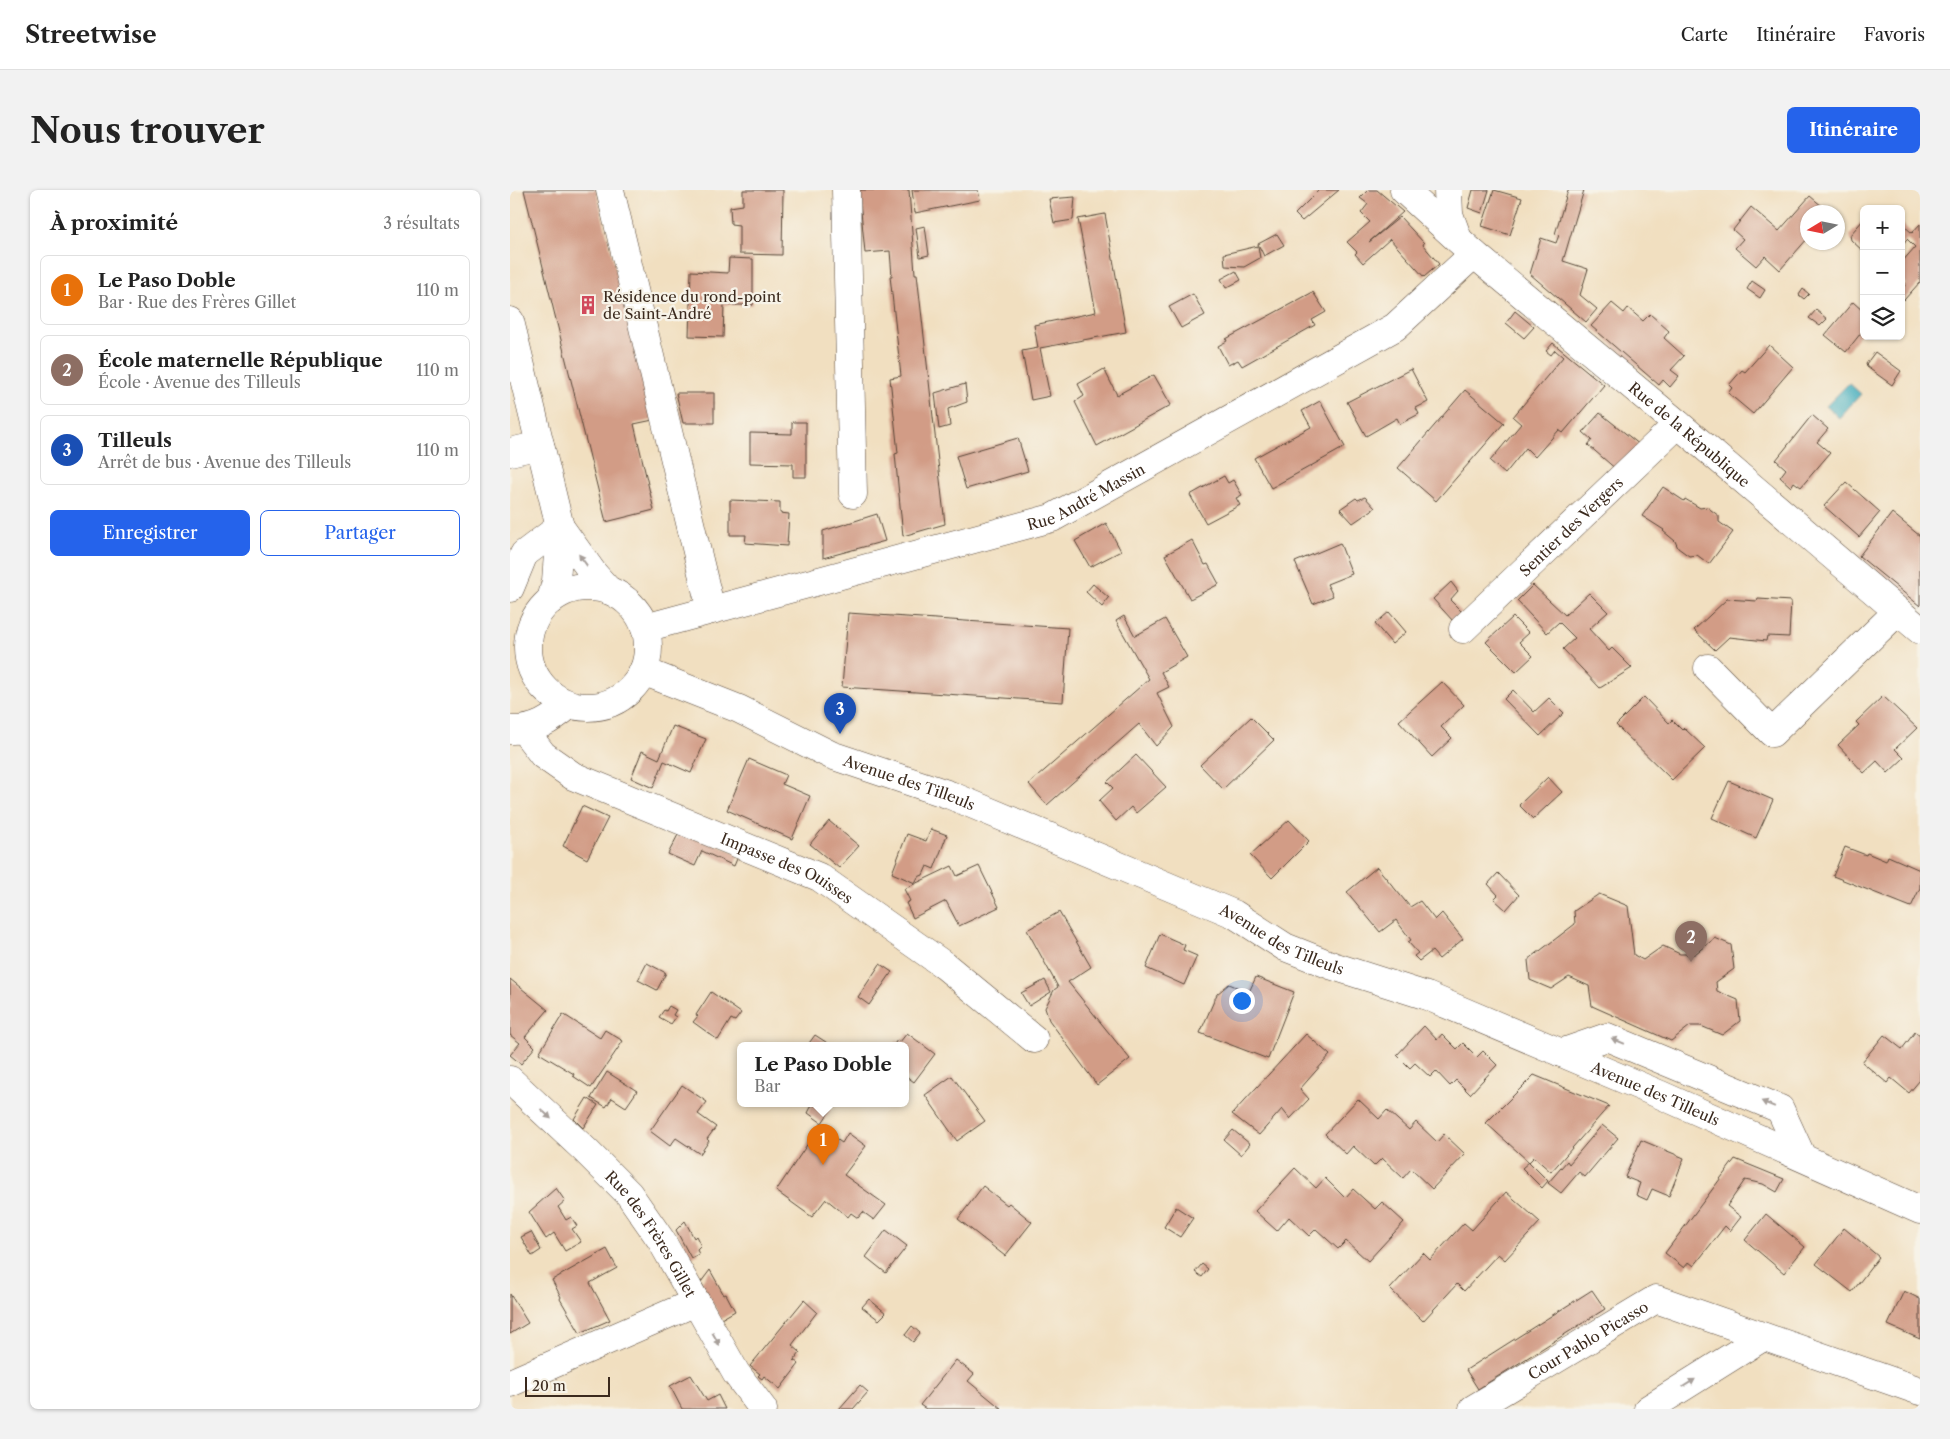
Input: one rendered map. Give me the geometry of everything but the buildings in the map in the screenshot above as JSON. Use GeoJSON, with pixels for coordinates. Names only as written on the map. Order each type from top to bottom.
{"type":"FeatureCollection","features":[{"type":"Feature","properties":{"kind":"street"},"geometry":{"type":"LineString","coordinates":[[610,190],[711,610]]}},
{"type":"Feature","properties":{"kind":"street"},"geometry":{"type":"LineString","coordinates":[[846,190],[853,494]]}},
{"type":"Feature","properties":{"kind":"street","name":"Rue de la République"},"geometry":{"type":"LineString","coordinates":[[1404,190],[1466,246],[1920,630]]}},
{"type":"Feature","properties":{"kind":"street"},"geometry":{"type":"LineString","coordinates":[[1448,190],[1449,214],[1466,246]]}},
{"type":"Feature","properties":{"kind":"street","name":"Rue André Massin"},"geometry":{"type":"LineString","coordinates":[[645,628],[1052,518],[1395,326],[1466,246]]}},
{"type":"Feature","properties":{"kind":"street"},"geometry":{"type":"LineString","coordinates":[[510,321],[560,527],[556,581],[551,600]]}},
{"type":"Feature","properties":{"kind":"street","name":"Sentier des Vergers"},"geometry":{"type":"LineString","coordinates":[[1463,629],[1678,424]]}},
{"type":"Feature","properties":{"kind":"street"},"geometry":{"type":"LineString","coordinates":[[510,452],[540,445]]}},
{"type":"Feature","properties":{"kind":"street"},"geometry":{"type":"LineString","coordinates":[[510,588],[524,554],[560,527]]}},
{"type":"Feature","properties":{"kind":"street"},"geometry":{"type":"LineString","coordinates":[[560,527],[593,574],[608,590],[624,599],[636,612],[645,628],[648,650],[643,671],[636,684],[625,694],[613,702],[598,706],[584,707],[569,704],[556,698],[540,683],[530,663],[528,648],[529,634],[533,621],[541,609],[564,592],[578,588],[593,587],[608,590]]}},
{"type":"Feature","properties":{"kind":"street"},"geometry":{"type":"LineString","coordinates":[[1708,668],[1772,733],[1897,612]]}},
{"type":"Feature","properties":{"kind":"street"},"geometry":{"type":"LineString","coordinates":[[510,671],[512,665],[528,648]]}},
{"type":"Feature","properties":{"kind":"street","name":"Avenue des Tilleuls"},"geometry":{"type":"LineString","coordinates":[[643,671],[738,709],[831,755],[950,795],[1234,914],[1285,947],[1333,966],[1427,996],[1802,1157],[1920,1210]]}},
{"type":"Feature","properties":{"kind":"street"},"geometry":{"type":"LineString","coordinates":[[517,730],[540,725],[554,718],[569,704]]}},
{"type":"Feature","properties":{"kind":"street","name":"Impasse des Ouisses"},"geometry":{"type":"LineString","coordinates":[[517,730],[543,755],[573,776],[819,877],[944,965],[1034,1039]]}},
{"type":"Feature","properties":{"kind":"street","name":"Rue des Frères Gillet"},"geometry":{"type":"LineString","coordinates":[[510,1080],[629,1194],[661,1240],[736,1373],[763,1409]]}},
{"type":"Feature","properties":{"kind":"street","name":"Cour Pablo Picasso"},"geometry":{"type":"LineString","coordinates":[[1473,1409],[1656,1299],[1920,1391]]}},
{"type":"Feature","properties":{"kind":"street"},"geometry":{"type":"LineString","coordinates":[[510,1383],[696,1302]]}},
{"type":"Feature","properties":{"kind":"street"},"geometry":{"type":"LineString","coordinates":[[1648,1409],[1763,1337]]}},
{"type":"Feature","properties":{"kind":"water"},"geometry":{"type":"Polygon","coordinates":[[[1849,383],[1861,394],[1839,418],[1826,406],[1849,383]]]}},
{"type":"Feature","properties":{"kind":"place","name":"Résidence du rond-point de Saint-André"},"geometry":{"type":"Point","coordinates":[588,305]}},
{"type":"Feature","properties":{"kind":"place","name":"Tilleuls"},"geometry":{"type":"Point","coordinates":[840,734]}},
{"type":"Feature","properties":{"kind":"place","name":"École maternelle République"},"geometry":{"type":"Point","coordinates":[1691,962]}},
{"type":"Feature","properties":{"kind":"place","name":"Le Paso Doble"},"geometry":{"type":"Point","coordinates":[823,1165]}}]}
